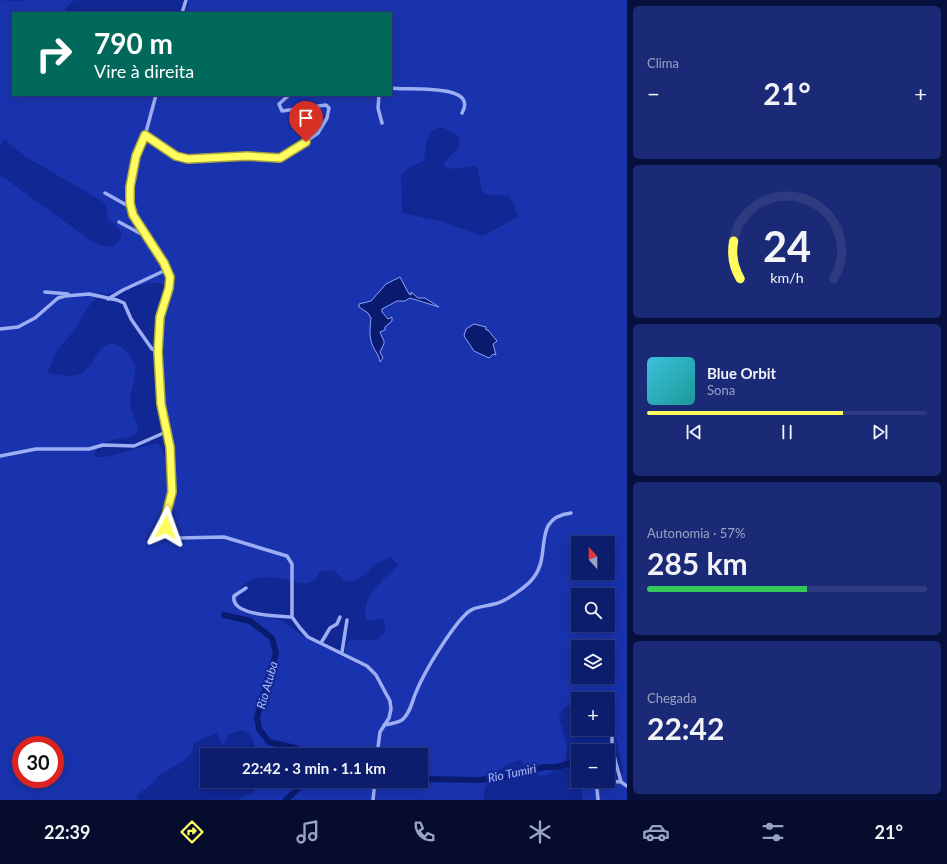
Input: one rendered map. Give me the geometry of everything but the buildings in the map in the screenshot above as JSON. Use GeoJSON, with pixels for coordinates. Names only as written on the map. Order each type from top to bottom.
{"type":"FeatureCollection","features":[{"type":"Feature","properties":{"kind":"street"},"geometry":{"type":"LineString","coordinates":[[182,12],[186,0]]}},
{"type":"Feature","properties":{"kind":"street"},"geometry":{"type":"LineString","coordinates":[[392,88],[397,90],[432,89],[456,95],[464,100],[465,105],[462,113]]}},
{"type":"Feature","properties":{"kind":"street"},"geometry":{"type":"LineString","coordinates":[[156,96],[145,135],[136,156],[131,179],[130,207],[144,236],[168,269],[170,277],[169,288],[160,317],[158,352],[161,404],[170,447],[172,492],[165,519],[166,527],[179,538],[224,537],[287,556],[292,564],[292,617],[308,637],[342,652],[367,666],[382,686],[390,701],[391,709],[380,732],[378,748]]}},
{"type":"Feature","properties":{"kind":"street"},"geometry":{"type":"LineString","coordinates":[[145,135],[182,158],[247,156],[280,158],[290,153],[318,133],[329,112],[329,108],[326,105],[282,111],[280,104],[288,96]]}},
{"type":"Feature","properties":{"kind":"street"},"geometry":{"type":"LineString","coordinates":[[379,96],[378,108],[382,123]]}},
{"type":"Feature","properties":{"kind":"street"},"geometry":{"type":"LineString","coordinates":[[105,193],[130,207]]}},
{"type":"Feature","properties":{"kind":"street"},"geometry":{"type":"LineString","coordinates":[[119,222],[144,236]]}},
{"type":"Feature","properties":{"kind":"street"},"geometry":{"type":"LineString","coordinates":[[108,299],[123,290],[168,269]]}},
{"type":"Feature","properties":{"kind":"street"},"geometry":{"type":"LineString","coordinates":[[45,292],[74,295]]}},
{"type":"Feature","properties":{"kind":"street"},"geometry":{"type":"LineString","coordinates":[[0,329],[18,327],[35,318],[54,300],[65,296],[89,294],[124,303],[131,319],[152,349],[158,352]]}},
{"type":"Feature","properties":{"kind":"street"},"geometry":{"type":"LineString","coordinates":[[0,456],[43,449],[89,449],[111,445],[134,446],[166,432]]}},
{"type":"Feature","properties":{"kind":"street"},"geometry":{"type":"LineString","coordinates":[[384,725],[401,720],[409,712],[416,691],[433,660],[464,616],[477,607],[495,604],[502,601],[520,590],[534,578],[543,555],[546,528],[560,514],[571,513]]}},
{"type":"Feature","properties":{"kind":"street"},"geometry":{"type":"LineString","coordinates":[[246,588],[234,596],[234,601],[238,606],[259,615],[292,617]]}},
{"type":"Feature","properties":{"kind":"street"},"geometry":{"type":"LineString","coordinates":[[321,643],[330,628],[337,624],[340,617]]}},
{"type":"Feature","properties":{"kind":"street"},"geometry":{"type":"LineString","coordinates":[[342,652],[347,620]]}},
{"type":"Feature","properties":{"kind":"street"},"geometry":{"type":"LineString","coordinates":[[611,736],[621,782]]}},
{"type":"Feature","properties":{"kind":"street"},"geometry":{"type":"LineString","coordinates":[[615,782],[621,782],[627,786]]}},
{"type":"Feature","properties":{"kind":"street"},"geometry":{"type":"LineString","coordinates":[[373,800],[374,788]]}},
{"type":"Feature","properties":{"kind":"street"},"geometry":{"type":"LineString","coordinates":[[597,788],[598,800]]}},
{"type":"Feature","properties":{"kind":"shaded area"},"geometry":{"type":"Polygon","coordinates":[[[0,0],[21,2],[24,0],[74,0],[65,9],[66,12],[12,12],[12,96],[392,96],[392,12],[186,12],[189,0],[627,0],[627,800],[583,800],[581,788],[615,788],[615,779],[623,772],[615,731],[615,692],[571,692],[571,704],[562,709],[559,718],[567,746],[566,758],[557,770],[543,776],[536,775],[520,760],[513,762],[501,769],[490,780],[486,786],[484,800],[236,800],[253,793],[256,788],[428,788],[428,748],[254,748],[252,737],[242,730],[229,734],[223,745],[217,733],[195,742],[191,754],[186,759],[157,777],[153,783],[137,795],[138,800],[0,800],[0,175],[93,242],[103,246],[112,247],[120,240],[122,234],[119,229],[108,219],[106,206],[102,201],[26,157],[4,139],[0,145],[0,0]],[[440,127],[431,133],[427,141],[424,161],[408,168],[401,175],[402,213],[440,221],[483,236],[518,217],[513,202],[508,196],[486,194],[482,191],[477,166],[451,169],[444,166],[445,162],[459,146],[459,137],[440,127]],[[150,283],[105,294],[96,298],[88,307],[73,332],[58,349],[47,373],[68,376],[80,374],[85,371],[98,353],[108,344],[114,344],[121,347],[130,356],[135,367],[130,400],[138,430],[133,436],[104,443],[96,451],[94,457],[106,457],[157,443],[161,447],[170,468],[164,399],[161,338],[164,316],[172,288],[160,283],[150,283]],[[391,557],[376,564],[359,578],[346,582],[333,570],[320,571],[314,580],[305,583],[269,577],[252,580],[245,583],[240,589],[238,608],[258,612],[283,621],[300,634],[344,657],[347,643],[351,640],[375,640],[383,635],[385,622],[383,619],[369,621],[366,619],[365,611],[370,596],[375,589],[398,565],[391,557]]]}},
{"type":"Feature","properties":{"kind":"shaded area"},"geometry":{"type":"Polygon","coordinates":[[[400,277],[409,294],[411,295],[411,292],[418,298],[425,298],[439,307],[410,298],[405,301],[397,301],[382,309],[382,312],[388,319],[392,317],[392,321],[385,327],[385,330],[380,332],[384,342],[380,352],[383,358],[380,362],[371,341],[371,318],[368,313],[359,307],[359,304],[371,301],[386,284],[400,277]]]}},
{"type":"Feature","properties":{"kind":"shaded area"},"geometry":{"type":"Polygon","coordinates":[[[474,324],[486,327],[486,330],[488,330],[497,341],[493,344],[496,355],[493,354],[489,358],[474,351],[464,336],[466,329],[474,324]]]}},
{"type":"Feature","properties":{"kind":"waterway","name":"Rio Atuba"},"geometry":{"type":"LineString","coordinates":[[224,615],[250,621],[272,638],[276,653],[257,717],[259,729],[269,742],[295,748]]}},
{"type":"Feature","properties":{"kind":"waterway","name":"Rio Tumiri"},"geometry":{"type":"LineString","coordinates":[[428,779],[479,780],[506,777],[544,767],[557,767],[571,763]]}},
{"type":"Feature","properties":{"kind":"waterway","name":"Rio Atuba"},"geometry":{"type":"LineString","coordinates":[[286,800],[299,788]]}},
{"type":"Feature","properties":{"kind":"route"},"geometry":{"type":"LineString","coordinates":[[166,527],[165,519],[172,492],[170,447],[161,404],[158,379],[158,352],[160,317],[166,300],[170,277],[168,269],[144,236],[130,209],[130,187],[136,156],[145,135],[176,156],[188,159],[247,156],[272,159],[280,158],[306,142]]}}]}
